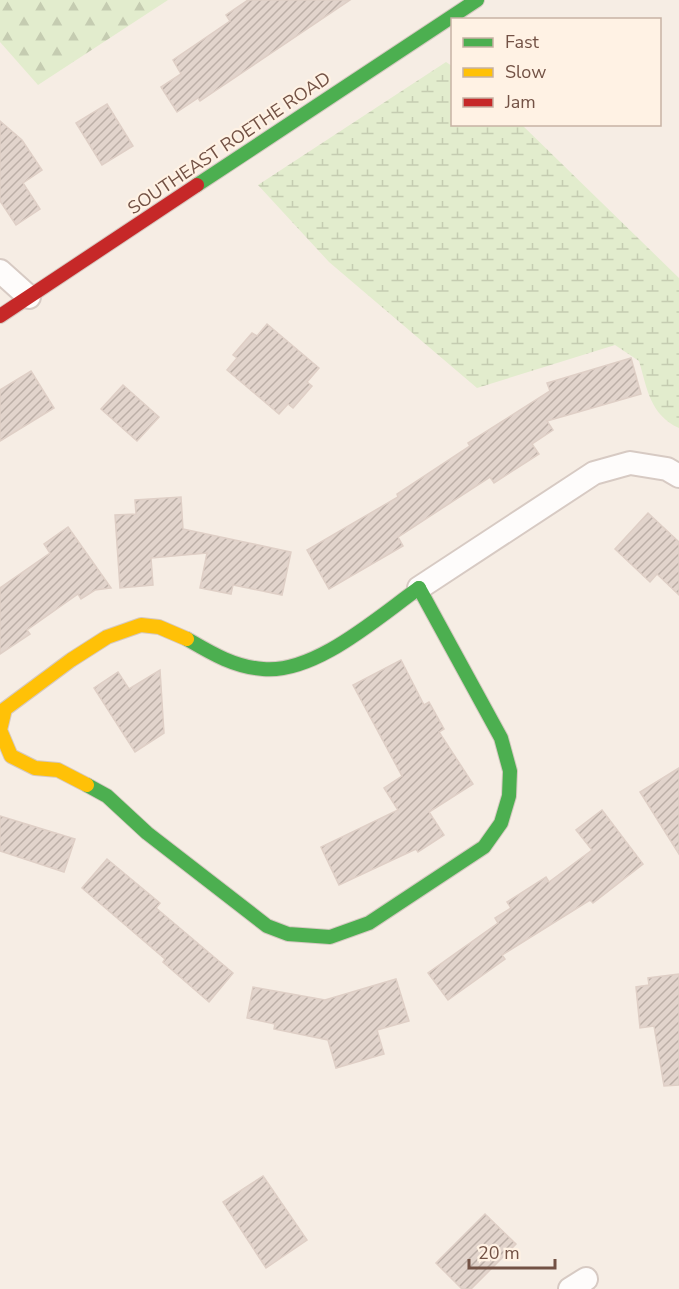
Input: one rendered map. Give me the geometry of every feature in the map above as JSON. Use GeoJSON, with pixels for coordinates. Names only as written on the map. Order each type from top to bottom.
{"type":"FeatureCollection","features":[{"type":"Feature","properties":{"kind":"street","name":"SOUTHEAST ROETHE ROAD"},"geometry":{"type":"LineString","coordinates":[[0,316],[477,0]]}},
{"type":"Feature","properties":{"kind":"street"},"geometry":{"type":"LineString","coordinates":[[0,271],[29,297]]}},
{"type":"Feature","properties":{"kind":"street"},"geometry":{"type":"LineString","coordinates":[[419,588],[501,738],[510,767],[509,796],[501,823],[484,847],[369,923],[330,937],[288,934],[267,926],[147,833],[107,796],[58,770],[35,768],[11,756],[0,730],[5,709],[104,638],[142,625],[170,630],[216,656],[259,670],[282,669],[318,657],[419,588],[594,473],[630,463],[667,469],[679,476]]}},
{"type":"Feature","properties":{"kind":"green space"},"geometry":{"type":"Polygon","coordinates":[[[0,0],[168,0],[38,85],[0,42],[0,0]]]}},
{"type":"Feature","properties":{"kind":"green space"},"geometry":{"type":"Polygon","coordinates":[[[446,62],[451,65],[451,126],[523,126],[679,278],[679,428],[662,416],[651,400],[639,361],[615,345],[477,388],[329,262],[258,185],[446,62]]]}},
{"type":"Feature","properties":{"kind":"building"},"geometry":{"type":"Polygon","coordinates":[[[248,0],[350,0],[200,101],[198,98],[177,112],[161,87],[181,74],[173,60],[230,21],[226,15],[248,0]]]}},
{"type":"Feature","properties":{"kind":"building"},"geometry":{"type":"Polygon","coordinates":[[[107,104],[133,146],[102,165],[76,123],[107,104]]]}},
{"type":"Feature","properties":{"kind":"building"},"geometry":{"type":"Polygon","coordinates":[[[0,121],[22,140],[42,170],[23,183],[40,209],[16,225],[0,201],[0,121]]]}},
{"type":"Feature","properties":{"kind":"building"},"geometry":{"type":"Polygon","coordinates":[[[267,324],[319,368],[307,382],[312,386],[293,408],[288,404],[279,414],[227,370],[237,358],[233,355],[252,333],[257,336],[267,324]]]}},
{"type":"Feature","properties":{"kind":"building"},"geometry":{"type":"Polygon","coordinates":[[[631,358],[641,394],[547,421],[553,430],[532,444],[539,454],[494,483],[490,477],[398,537],[403,546],[329,589],[307,550],[398,497],[397,494],[470,446],[468,443],[550,391],[547,383],[631,358]]]}},
{"type":"Feature","properties":{"kind":"building"},"geometry":{"type":"Polygon","coordinates":[[[31,371],[54,408],[0,441],[0,390],[31,371]]]}},
{"type":"Feature","properties":{"kind":"building"},"geometry":{"type":"Polygon","coordinates":[[[123,385],[159,417],[137,441],[101,409],[123,385]]]}},
{"type":"Feature","properties":{"kind":"building"},"geometry":{"type":"Polygon","coordinates":[[[181,497],[183,529],[291,552],[282,595],[233,585],[231,594],[200,588],[207,553],[151,558],[153,585],[120,588],[115,515],[136,514],[135,500],[181,497]]]}},
{"type":"Feature","properties":{"kind":"building"},"geometry":{"type":"Polygon","coordinates":[[[648,513],[679,542],[679,595],[657,574],[650,582],[615,549],[648,513]]]}},
{"type":"Feature","properties":{"kind":"building"},"geometry":{"type":"Polygon","coordinates":[[[68,527],[111,588],[95,590],[81,599],[78,594],[27,630],[30,634],[0,654],[0,588],[50,553],[44,544],[68,527]]]}},
{"type":"Feature","properties":{"kind":"building"},"geometry":{"type":"Polygon","coordinates":[[[401,660],[424,705],[429,702],[444,729],[439,732],[473,784],[429,812],[444,835],[418,852],[416,849],[339,885],[321,847],[398,810],[384,788],[402,776],[353,685],[401,660]]]}},
{"type":"Feature","properties":{"kind":"building"},"geometry":{"type":"Polygon","coordinates":[[[160,670],[164,733],[135,752],[94,688],[118,672],[129,689],[160,670]]]}},
{"type":"Feature","properties":{"kind":"building"},"geometry":{"type":"Polygon","coordinates":[[[679,768],[679,854],[640,792],[679,768]]]}},
{"type":"Feature","properties":{"kind":"building"},"geometry":{"type":"Polygon","coordinates":[[[602,810],[643,864],[593,903],[590,900],[502,955],[505,959],[448,1000],[428,973],[498,923],[495,918],[511,908],[507,902],[546,877],[549,882],[592,850],[576,830],[602,810]]]}},
{"type":"Feature","properties":{"kind":"building"},"geometry":{"type":"Polygon","coordinates":[[[0,816],[75,839],[64,872],[0,851],[0,816]]]}},
{"type":"Feature","properties":{"kind":"building"},"geometry":{"type":"Polygon","coordinates":[[[107,859],[160,903],[156,908],[233,973],[209,1002],[163,962],[165,959],[82,888],[107,859]]]}},
{"type":"Feature","properties":{"kind":"building"},"geometry":{"type":"Polygon","coordinates":[[[679,974],[679,1085],[664,1086],[654,1026],[640,1028],[636,987],[649,985],[648,978],[679,974]]]}},
{"type":"Feature","properties":{"kind":"building"},"geometry":{"type":"Polygon","coordinates":[[[396,979],[409,1021],[377,1030],[384,1054],[336,1068],[328,1040],[274,1029],[275,1024],[247,1018],[253,987],[325,1000],[396,979]]]}},
{"type":"Feature","properties":{"kind":"building"},"geometry":{"type":"Polygon","coordinates":[[[263,1176],[307,1240],[266,1268],[223,1202],[263,1176]]]}},
{"type":"Feature","properties":{"kind":"building"},"geometry":{"type":"Polygon","coordinates":[[[485,1214],[516,1244],[471,1289],[462,1289],[436,1263],[485,1214]]]}},
{"type":"Feature","properties":{"kind":"traffic: fast"},"geometry":{"type":"LineString","coordinates":[[197,185],[477,0]]}},
{"type":"Feature","properties":{"kind":"traffic: fast"},"geometry":{"type":"LineString","coordinates":[[87,785],[107,796],[147,833],[267,926],[288,934],[330,937],[369,923],[484,847],[501,823],[509,796],[510,771],[501,738],[419,588]]}},
{"type":"Feature","properties":{"kind":"traffic: fast"},"geometry":{"type":"LineString","coordinates":[[187,639],[214,654],[242,665],[263,669],[283,668],[304,663],[345,641],[419,588]]}},
{"type":"Feature","properties":{"kind":"traffic: slow"},"geometry":{"type":"LineString","coordinates":[[87,785],[58,770],[35,768],[11,756],[0,730],[5,709],[71,660],[107,637],[141,625],[159,627],[187,639]]}},
{"type":"Feature","properties":{"kind":"traffic: jam"},"geometry":{"type":"LineString","coordinates":[[0,316],[197,185]]}}]}
